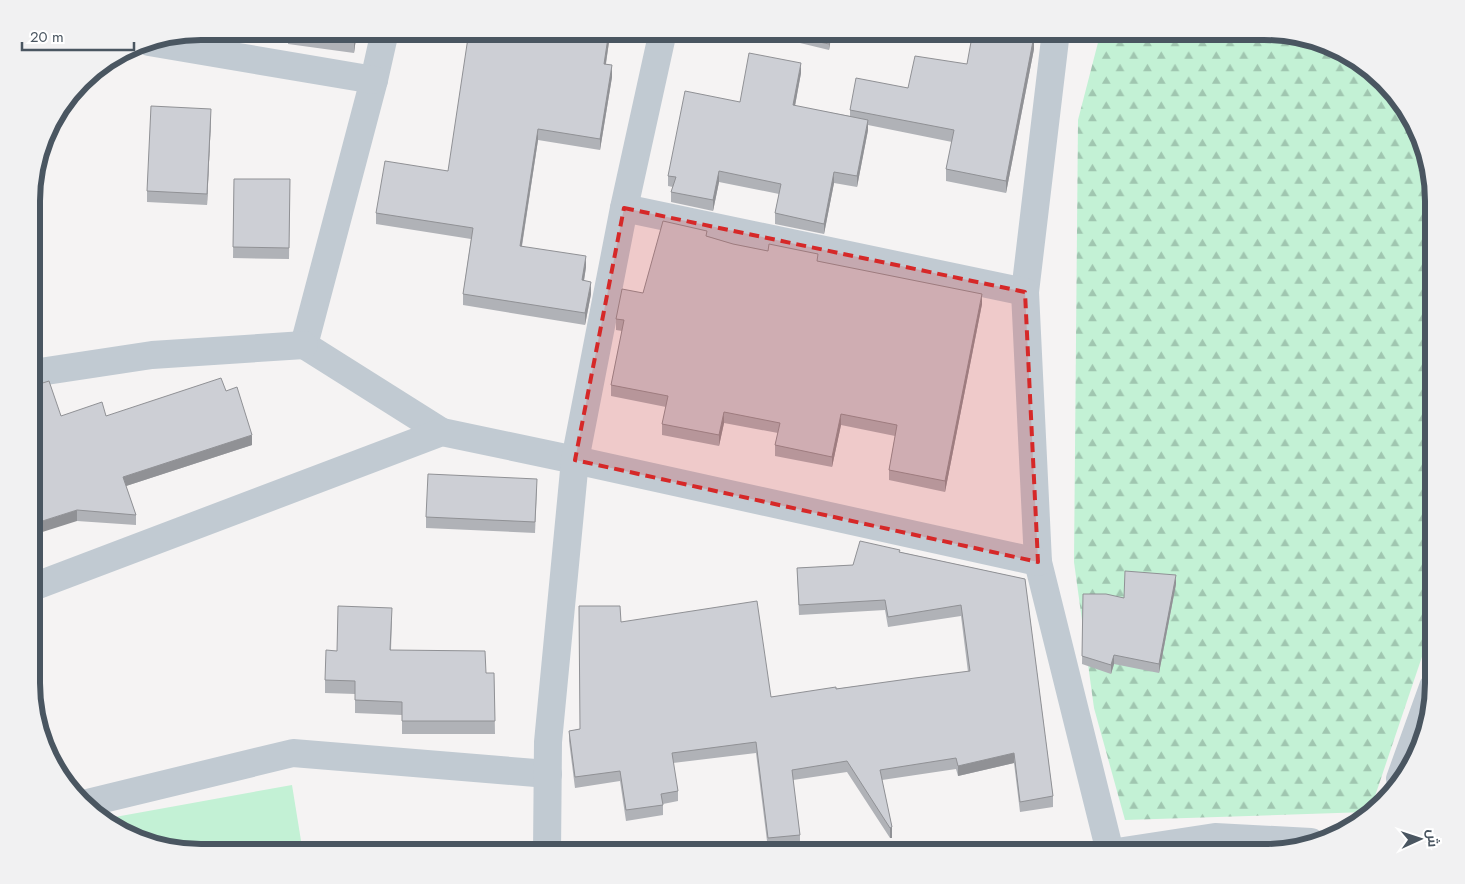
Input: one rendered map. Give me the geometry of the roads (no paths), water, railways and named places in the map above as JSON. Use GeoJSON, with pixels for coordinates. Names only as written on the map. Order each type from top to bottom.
{"type":"FeatureCollection","features":[{"type":"Feature","properties":{"kind":"street"},"geometry":{"type":"LineString","coordinates":[[304,345],[383,40]]}},
{"type":"Feature","properties":{"kind":"street"},"geometry":{"type":"LineString","coordinates":[[547,844],[548,742],[575,460],[624,208],[661,40]]}},
{"type":"Feature","properties":{"kind":"street"},"geometry":{"type":"LineString","coordinates":[[1055,40],[1025,292],[1038,562],[1108,844]]}},
{"type":"Feature","properties":{"kind":"street"},"geometry":{"type":"LineString","coordinates":[[163,44],[374,80]]}},
{"type":"Feature","properties":{"kind":"street"},"geometry":{"type":"LineString","coordinates":[[624,208],[1025,292]]}},
{"type":"Feature","properties":{"kind":"street"},"geometry":{"type":"LineString","coordinates":[[40,371],[152,355],[304,345],[442,432],[1038,562]]}},
{"type":"Feature","properties":{"kind":"street"},"geometry":{"type":"LineString","coordinates":[[40,584],[442,432]]}},
{"type":"Feature","properties":{"kind":"street"},"geometry":{"type":"LineString","coordinates":[[1410,750],[1417,731]]}},
{"type":"Feature","properties":{"kind":"street"},"geometry":{"type":"LineString","coordinates":[[92,801],[293,753],[548,774]]}},
{"type":"Feature","properties":{"kind":"street"},"geometry":{"type":"LineString","coordinates":[[1248,844],[1283,843]]}}]}
